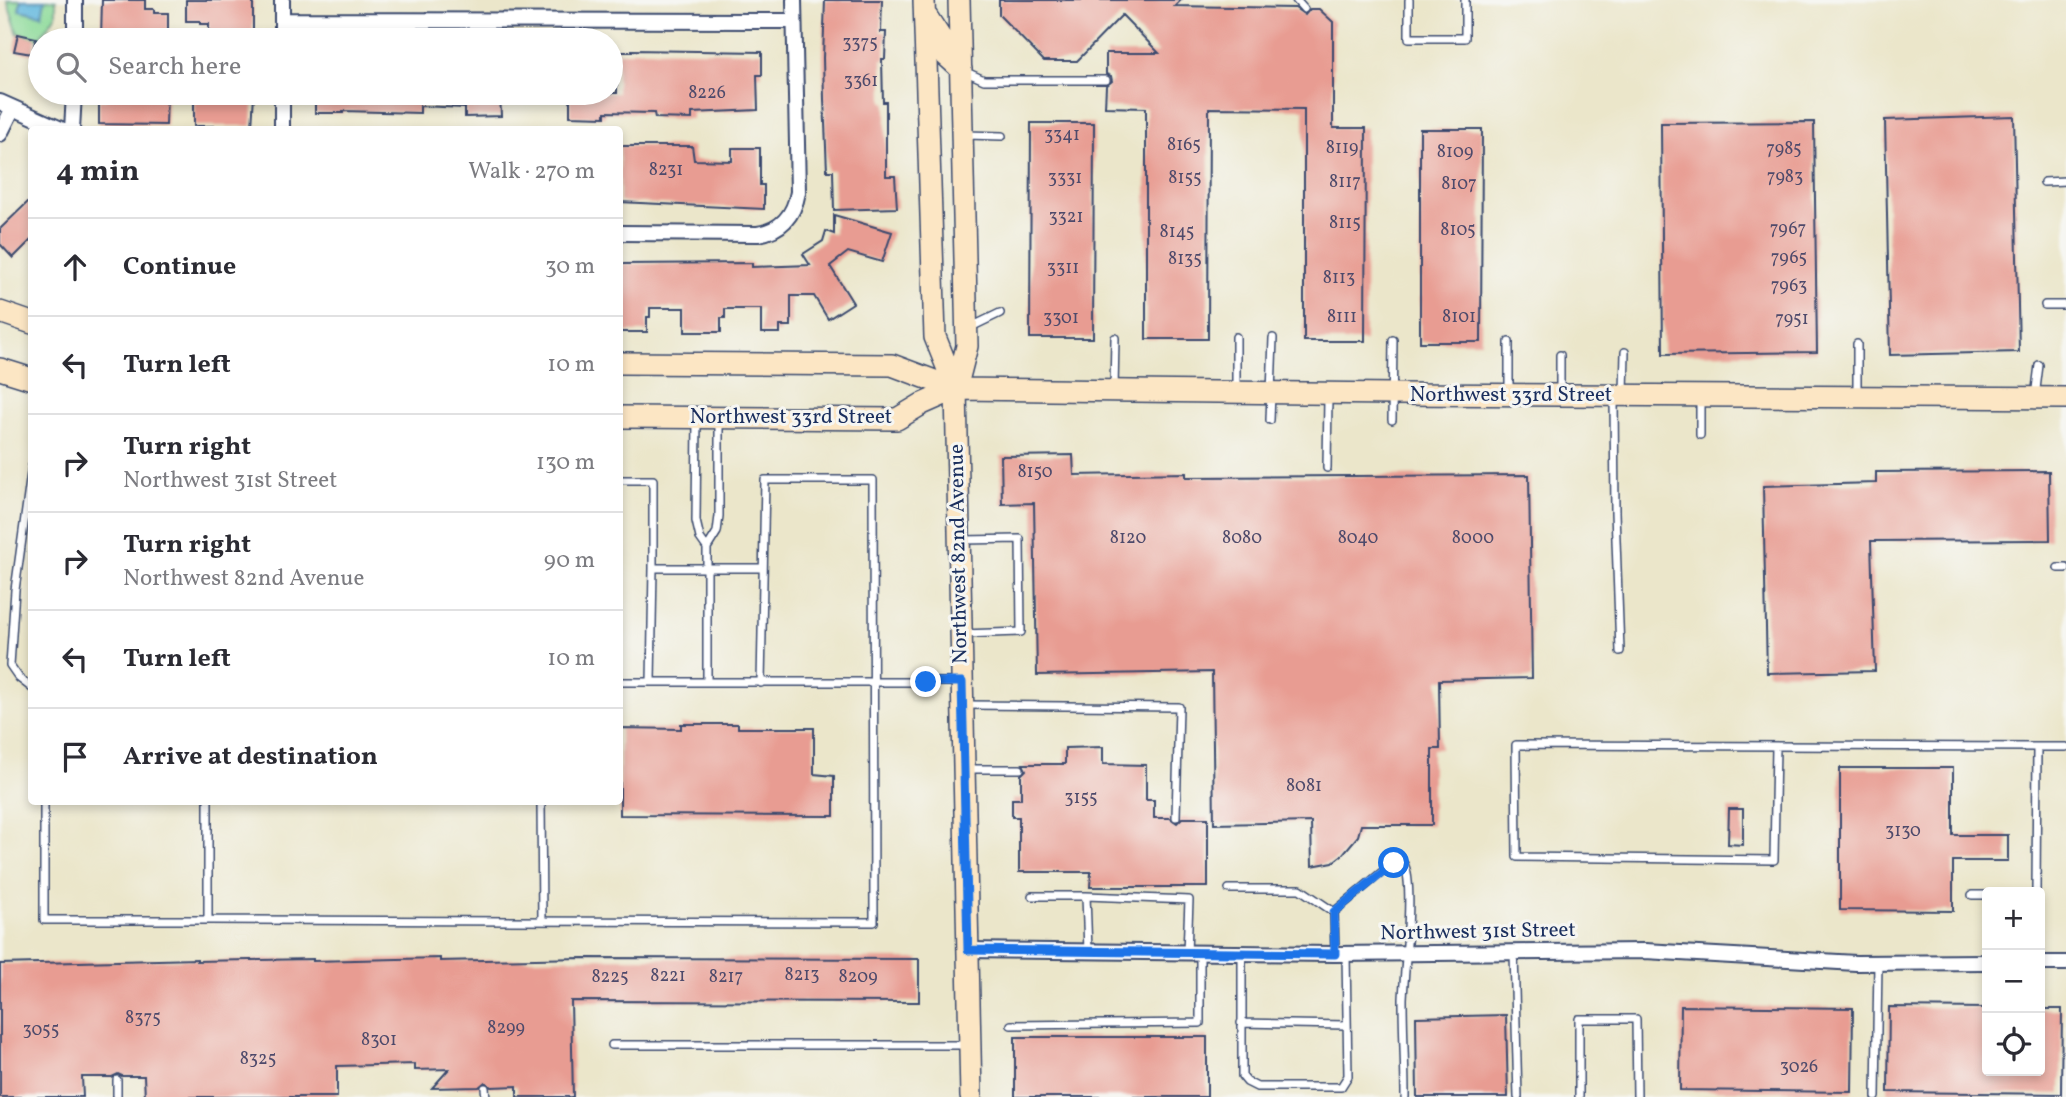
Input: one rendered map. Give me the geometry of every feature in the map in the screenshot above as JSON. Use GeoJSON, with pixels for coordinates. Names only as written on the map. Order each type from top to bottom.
{"type":"FeatureCollection","features":[{"type":"Feature","properties":{"kind":"street"},"geometry":{"type":"LineString","coordinates":[[75,0],[75,28]]}},
{"type":"Feature","properties":{"kind":"street"},"geometry":{"type":"LineString","coordinates":[[282,0],[282,28]]}},
{"type":"Feature","properties":{"kind":"street"},"geometry":{"type":"LineString","coordinates":[[623,233],[758,234],[774,230],[786,221],[794,208],[798,192],[794,0]]}},
{"type":"Feature","properties":{"kind":"street","name":"Northwest 82nd Avenue"},"geometry":{"type":"LineString","coordinates":[[959,0],[967,346],[956,389],[971,1097]]}},
{"type":"Feature","properties":{"kind":"street"},"geometry":{"type":"LineString","coordinates":[[924,6],[940,37],[942,52],[961,69]]}},
{"type":"Feature","properties":{"kind":"street","name":"Northwest 82nd Avenue"},"geometry":{"type":"LineString","coordinates":[[924,6],[935,337],[956,389]]}},
{"type":"Feature","properties":{"kind":"street"},"geometry":{"type":"LineString","coordinates":[[282,20],[794,22]]}},
{"type":"Feature","properties":{"kind":"street"},"geometry":{"type":"LineString","coordinates":[[0,134],[6,105],[54,126]]}},
{"type":"Feature","properties":{"kind":"street"},"geometry":{"type":"LineString","coordinates":[[72,126],[73,105]]}},
{"type":"Feature","properties":{"kind":"street"},"geometry":{"type":"LineString","coordinates":[[282,105],[282,126]]}},
{"type":"Feature","properties":{"kind":"street"},"geometry":{"type":"LineString","coordinates":[[0,312],[28,322]]}},
{"type":"Feature","properties":{"kind":"street","name":"Northwest 33rd Street"},"geometry":{"type":"LineString","coordinates":[[623,363],[892,365],[956,389],[2066,398]]}},
{"type":"Feature","properties":{"kind":"street"},"geometry":{"type":"LineString","coordinates":[[0,369],[28,378]]}},
{"type":"Feature","properties":{"kind":"street","name":"Northwest 33rd Street"},"geometry":{"type":"LineString","coordinates":[[623,417],[897,419],[956,389]]}},
{"type":"Feature","properties":{"kind":"street","name":"Northwest 31st Street"},"geometry":{"type":"LineString","coordinates":[[968,950],[1340,954],[1658,952],[1878,962],[1982,962]]}},
{"type":"Feature","properties":{"kind":"street"},"geometry":{"type":"LineString","coordinates":[[2045,963],[2066,963]]}},
{"type":"Feature","properties":{"kind":"lane"},"geometry":{"type":"LineString","coordinates":[[1296,0],[1304,9]]}},
{"type":"Feature","properties":{"kind":"lane"},"geometry":{"type":"LineString","coordinates":[[1409,0],[1409,38],[1465,38],[1465,0]]}},
{"type":"Feature","properties":{"kind":"lane"},"geometry":{"type":"LineString","coordinates":[[961,69],[984,80],[1106,80]]}},
{"type":"Feature","properties":{"kind":"lane"},"geometry":{"type":"LineString","coordinates":[[962,135],[1002,136]]}},
{"type":"Feature","properties":{"kind":"lane"},"geometry":{"type":"LineString","coordinates":[[2044,182],[2066,181]]}},
{"type":"Feature","properties":{"kind":"lane"},"geometry":{"type":"LineString","coordinates":[[2045,305],[2066,305]]}},
{"type":"Feature","properties":{"kind":"lane"},"geometry":{"type":"LineString","coordinates":[[967,329],[1000,313]]}},
{"type":"Feature","properties":{"kind":"lane"},"geometry":{"type":"LineString","coordinates":[[1236,337],[1236,392]]}},
{"type":"Feature","properties":{"kind":"lane"},"geometry":{"type":"LineString","coordinates":[[1114,390],[1115,338]]}},
{"type":"Feature","properties":{"kind":"lane"},"geometry":{"type":"LineString","coordinates":[[1270,420],[1273,338]]}},
{"type":"Feature","properties":{"kind":"lane"},"geometry":{"type":"LineString","coordinates":[[1392,420],[1393,340]]}},
{"type":"Feature","properties":{"kind":"lane"},"geometry":{"type":"LineString","coordinates":[[1509,342],[1509,395]]}},
{"type":"Feature","properties":{"kind":"lane"},"geometry":{"type":"LineString","coordinates":[[1857,344],[1857,397]]}},
{"type":"Feature","properties":{"kind":"lane"},"geometry":{"type":"LineString","coordinates":[[1620,651],[1615,512],[1619,395],[1625,352]]}},
{"type":"Feature","properties":{"kind":"lane"},"geometry":{"type":"LineString","coordinates":[[1560,355],[1560,395]]}},
{"type":"Feature","properties":{"kind":"lane"},"geometry":{"type":"LineString","coordinates":[[2035,398],[2039,365]]}},
{"type":"Feature","properties":{"kind":"lane"},"geometry":{"type":"LineString","coordinates":[[1327,467],[1328,393]]}},
{"type":"Feature","properties":{"kind":"lane"},"geometry":{"type":"LineString","coordinates":[[1700,396],[1700,435]]}},
{"type":"Feature","properties":{"kind":"lane"},"geometry":{"type":"LineString","coordinates":[[697,418],[696,521],[700,538],[707,548]]}},
{"type":"Feature","properties":{"kind":"lane"},"geometry":{"type":"LineString","coordinates":[[707,682],[707,548],[714,538],[719,521],[719,418]]}},
{"type":"Feature","properties":{"kind":"lane"},"geometry":{"type":"LineString","coordinates":[[623,480],[653,480],[651,682]]}},
{"type":"Feature","properties":{"kind":"lane"},"geometry":{"type":"LineString","coordinates":[[44,805],[44,919],[874,922],[873,480],[765,480],[761,682]]}},
{"type":"Feature","properties":{"kind":"lane"},"geometry":{"type":"LineString","coordinates":[[28,496],[15,590],[10,665],[28,685]]}},
{"type":"Feature","properties":{"kind":"lane"},"geometry":{"type":"LineString","coordinates":[[24,526],[28,521]]}},
{"type":"Feature","properties":{"kind":"lane"},"geometry":{"type":"LineString","coordinates":[[959,540],[1020,540],[1021,632],[960,634]]}},
{"type":"Feature","properties":{"kind":"lane"},"geometry":{"type":"LineString","coordinates":[[653,568],[764,568]]}},
{"type":"Feature","properties":{"kind":"lane"},"geometry":{"type":"LineString","coordinates":[[0,665],[10,665]]}},
{"type":"Feature","properties":{"kind":"lane"},"geometry":{"type":"LineString","coordinates":[[623,682],[962,682]]}},
{"type":"Feature","properties":{"kind":"lane"},"geometry":{"type":"LineString","coordinates":[[962,705],[1179,707],[1176,817]]}},
{"type":"Feature","properties":{"kind":"lane"},"geometry":{"type":"LineString","coordinates":[[1776,746],[1774,860],[1517,857],[1516,745],[2066,747]]}},
{"type":"Feature","properties":{"kind":"lane"},"geometry":{"type":"LineString","coordinates":[[2036,887],[2037,747]]}},
{"type":"Feature","properties":{"kind":"lane"},"geometry":{"type":"LineString","coordinates":[[964,769],[1020,769]]}},
{"type":"Feature","properties":{"kind":"lane"},"geometry":{"type":"LineString","coordinates":[[208,805],[208,919]]}},
{"type":"Feature","properties":{"kind":"lane"},"geometry":{"type":"LineString","coordinates":[[541,805],[542,921]]}},
{"type":"Feature","properties":{"kind":"lane"},"geometry":{"type":"LineString","coordinates":[[1334,912],[1388,867],[1394,863],[1404,864],[1407,874],[1403,998],[1405,1097]]}},
{"type":"Feature","properties":{"kind":"lane"},"geometry":{"type":"LineString","coordinates":[[1229,889],[1300,889],[1334,912],[1346,1025],[1348,1076],[1341,1087],[1257,1087],[1242,1076],[1242,953]]}},
{"type":"Feature","properties":{"kind":"lane"},"geometry":{"type":"LineString","coordinates":[[1972,895],[1982,895]]}},
{"type":"Feature","properties":{"kind":"lane"},"geometry":{"type":"LineString","coordinates":[[1011,1025],[1200,1023],[1189,900],[1032,896]]}},
{"type":"Feature","properties":{"kind":"lane"},"geometry":{"type":"LineString","coordinates":[[1086,896],[1088,952]]}},
{"type":"Feature","properties":{"kind":"lane"},"geometry":{"type":"LineString","coordinates":[[1514,953],[1518,1097]]}},
{"type":"Feature","properties":{"kind":"lane"},"geometry":{"type":"LineString","coordinates":[[1876,1097],[1878,962]]}},
{"type":"Feature","properties":{"kind":"lane"},"geometry":{"type":"LineString","coordinates":[[1579,1097],[1579,1018],[1636,1018],[1637,1097]]}},
{"type":"Feature","properties":{"kind":"lane"},"geometry":{"type":"LineString","coordinates":[[1241,1023],[1346,1025]]}},
{"type":"Feature","properties":{"kind":"lane"},"geometry":{"type":"LineString","coordinates":[[611,1045],[970,1045]]}},
{"type":"Feature","properties":{"kind":"lane"},"geometry":{"type":"LineString","coordinates":[[117,1080],[117,1097]]}},
{"type":"Feature","properties":{"kind":"lane"},"geometry":{"type":"LineString","coordinates":[[485,1088],[486,1097]]}},
{"type":"Feature","properties":{"kind":"green space"},"geometry":{"type":"Polygon","coordinates":[[[7,0],[56,0],[56,15],[47,28],[28,28],[28,36],[18,34],[7,0]]]}},
{"type":"Feature","properties":{"kind":"water"},"geometry":{"type":"Polygon","coordinates":[[[21,0],[45,0],[42,15],[19,10],[21,0]]]}},
{"type":"Feature","properties":{"kind":"building"},"geometry":{"type":"Polygon","coordinates":[[[102,0],[145,0],[145,9],[154,9],[154,13],[168,13],[168,28],[101,28],[102,0]]]}},
{"type":"Feature","properties":{"kind":"building"},"geometry":{"type":"Polygon","coordinates":[[[186,0],[253,0],[253,28],[209,28],[209,24],[200,24],[200,21],[186,21],[186,0]]]}},
{"type":"Feature","properties":{"kind":"building"},"geometry":{"type":"Polygon","coordinates":[[[825,0],[882,0],[881,32],[886,32],[885,59],[882,59],[883,102],[886,102],[886,176],[895,176],[897,208],[834,210],[833,171],[827,171],[823,58],[825,0]]]}},
{"type":"Feature","properties":{"kind":"building"},"geometry":{"type":"Polygon","coordinates":[[[999,0],[1181,0],[1175,6],[1295,8],[1305,15],[1310,9],[1319,9],[1333,22],[1333,128],[1366,128],[1365,341],[1304,341],[1304,109],[1209,108],[1208,339],[1146,339],[1146,108],[1105,107],[1106,86],[1112,81],[1111,76],[1106,74],[1106,53],[1159,53],[1122,15],[1077,61],[1044,61],[999,15],[999,0]]]}},
{"type":"Feature","properties":{"kind":"building"},"geometry":{"type":"Polygon","coordinates":[[[18,34],[28,36],[28,53],[14,51],[18,34]]]}},
{"type":"Feature","properties":{"kind":"building"},"geometry":{"type":"Polygon","coordinates":[[[623,52],[762,52],[762,75],[757,75],[758,110],[692,113],[692,119],[655,118],[654,113],[605,112],[605,117],[570,116],[570,105],[623,105],[623,52]]]}},
{"type":"Feature","properties":{"kind":"building"},"geometry":{"type":"Polygon","coordinates":[[[99,105],[167,105],[166,125],[99,124],[99,105]]]}},
{"type":"Feature","properties":{"kind":"building"},"geometry":{"type":"Polygon","coordinates":[[[194,105],[253,105],[252,126],[194,126],[194,105]]]}},
{"type":"Feature","properties":{"kind":"building"},"geometry":{"type":"Polygon","coordinates":[[[315,105],[501,105],[501,116],[465,117],[465,108],[420,106],[420,113],[315,113],[315,105]]]}},
{"type":"Feature","properties":{"kind":"building"},"geometry":{"type":"Polygon","coordinates":[[[2014,116],[2019,352],[1890,355],[1885,120],[2014,116]]]}},
{"type":"Feature","properties":{"kind":"building"},"geometry":{"type":"Polygon","coordinates":[[[1814,122],[1817,352],[1663,354],[1661,123],[1814,122]]]}},
{"type":"Feature","properties":{"kind":"building"},"geometry":{"type":"Polygon","coordinates":[[[1031,123],[1094,123],[1093,338],[1030,338],[1031,123]]]}},
{"type":"Feature","properties":{"kind":"building"},"geometry":{"type":"Polygon","coordinates":[[[1420,129],[1482,129],[1481,342],[1420,342],[1420,129]]]}},
{"type":"Feature","properties":{"kind":"building"},"geometry":{"type":"Polygon","coordinates":[[[623,146],[692,146],[694,160],[732,161],[732,148],[760,148],[760,185],[764,185],[764,209],[623,202],[623,146]]]}},
{"type":"Feature","properties":{"kind":"building"},"geometry":{"type":"Polygon","coordinates":[[[28,202],[28,243],[13,258],[0,244],[0,229],[28,202]]]}},
{"type":"Feature","properties":{"kind":"building"},"geometry":{"type":"Polygon","coordinates":[[[834,215],[892,232],[882,262],[848,252],[830,266],[853,303],[828,319],[814,296],[791,296],[791,326],[780,326],[780,333],[761,333],[761,309],[725,309],[725,318],[721,318],[721,332],[685,332],[685,308],[650,308],[647,332],[623,332],[623,264],[752,263],[752,267],[810,265],[803,254],[823,241],[826,231],[834,234],[834,215]]]}},
{"type":"Feature","properties":{"kind":"building"},"geometry":{"type":"Polygon","coordinates":[[[1073,455],[1074,475],[1529,475],[1532,678],[1439,680],[1440,749],[1432,749],[1432,825],[1361,825],[1358,836],[1342,855],[1333,862],[1312,866],[1311,822],[1214,824],[1212,672],[1037,675],[1034,503],[1002,504],[1001,456],[1073,455]]]}},
{"type":"Feature","properties":{"kind":"building"},"geometry":{"type":"Polygon","coordinates":[[[2049,471],[2050,540],[1871,541],[1875,671],[1767,673],[1763,486],[1876,483],[1876,472],[2049,471]]]}},
{"type":"Feature","properties":{"kind":"building"},"geometry":{"type":"Polygon","coordinates":[[[681,724],[738,724],[738,728],[814,728],[814,774],[834,776],[834,816],[620,815],[620,805],[623,805],[623,728],[681,729],[681,724]]]}},
{"type":"Feature","properties":{"kind":"building"},"geometry":{"type":"Polygon","coordinates":[[[1103,747],[1103,764],[1146,765],[1146,800],[1154,800],[1154,818],[1170,818],[1177,823],[1182,818],[1208,818],[1208,887],[1090,887],[1091,872],[1019,872],[1019,817],[1012,817],[1012,799],[1021,799],[1021,775],[1026,770],[1023,764],[1065,764],[1065,748],[1103,747]]]}},
{"type":"Feature","properties":{"kind":"building"},"geometry":{"type":"Polygon","coordinates":[[[1840,768],[1953,768],[1953,835],[2008,835],[2008,861],[1953,861],[1953,911],[1840,910],[1840,768]]]}},
{"type":"Feature","properties":{"kind":"building"},"geometry":{"type":"Polygon","coordinates":[[[1729,809],[1743,809],[1743,845],[1728,844],[1729,809]]]}},
{"type":"Feature","properties":{"kind":"building"},"geometry":{"type":"Polygon","coordinates":[[[440,958],[440,961],[583,958],[919,959],[919,1002],[571,1001],[573,1097],[517,1097],[517,1086],[491,1087],[485,1082],[479,1087],[432,1088],[449,1069],[415,1070],[415,1064],[337,1066],[337,1097],[145,1097],[144,1076],[118,1074],[112,1077],[82,1077],[83,1097],[0,1097],[0,964],[197,959],[313,961],[440,958]]]}},
{"type":"Feature","properties":{"kind":"building"},"geometry":{"type":"Polygon","coordinates":[[[1681,1006],[1853,1008],[1852,1092],[1680,1090],[1681,1006]]]}},
{"type":"Feature","properties":{"kind":"building"},"geometry":{"type":"Polygon","coordinates":[[[1889,1007],[1982,1008],[1982,1076],[2045,1076],[2045,1009],[2062,1009],[2061,1094],[1888,1092],[1889,1007]]]}},
{"type":"Feature","properties":{"kind":"building"},"geometry":{"type":"Polygon","coordinates":[[[1506,1015],[1508,1097],[1417,1097],[1416,1017],[1506,1015]]]}},
{"type":"Feature","properties":{"kind":"building"},"geometry":{"type":"Polygon","coordinates":[[[1015,1037],[1207,1037],[1207,1097],[1015,1097],[1015,1037]]]}},
{"type":"Feature","properties":{"kind":"route"},"geometry":{"type":"LineString","coordinates":[[926,682],[962,682],[968,950],[1335,954],[1334,912],[1394,863]]}}]}
